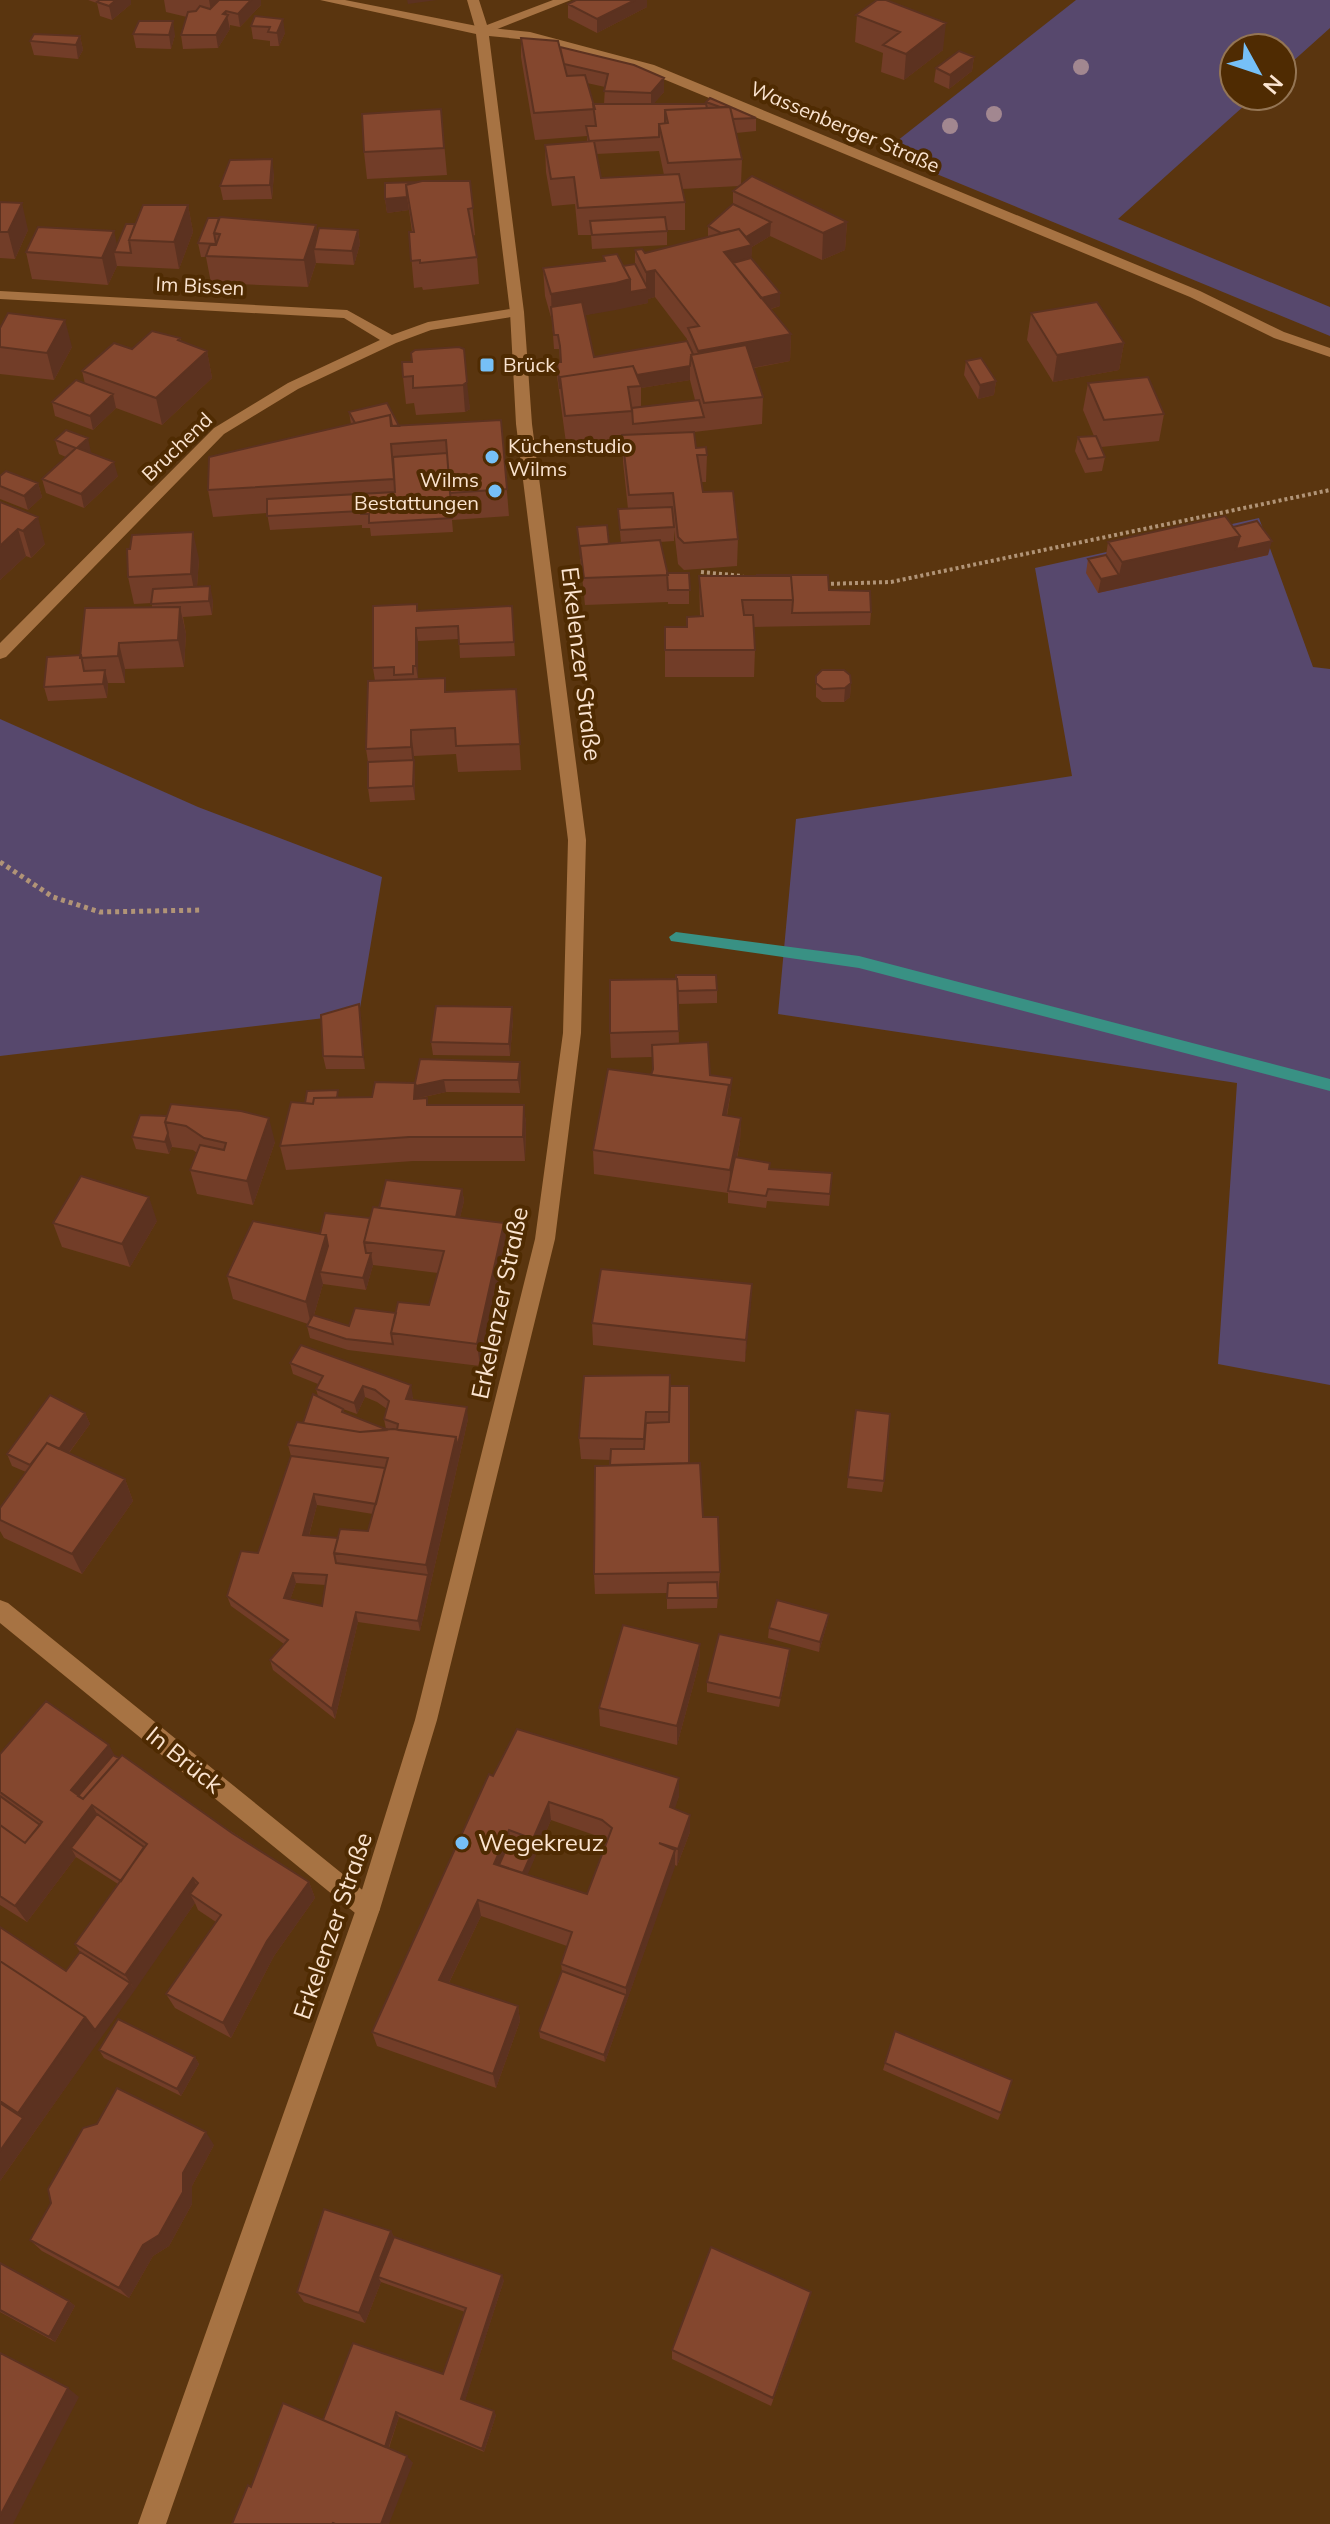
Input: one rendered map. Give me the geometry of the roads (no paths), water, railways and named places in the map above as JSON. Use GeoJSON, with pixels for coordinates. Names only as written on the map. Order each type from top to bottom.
{"type":"FeatureCollection","features":[{"type":"Feature","properties":{"kind":"street","name":"Wassenberger Straße"},"geometry":{"type":"LineString","coordinates":[[326,0],[482,31],[530,36],[649,68],[1195,294],[1279,335],[1330,353]]}},
{"type":"Feature","properties":{"kind":"street","name":"Erkelenzer Straße"},"geometry":{"type":"LineString","coordinates":[[152,2524],[368,1909],[426,1720],[545,1239],[572,1033],[577,840],[524,424],[517,312],[482,31],[473,0]]}},
{"type":"Feature","properties":{"kind":"street"},"geometry":{"type":"LineString","coordinates":[[482,31],[565,0]]}},
{"type":"Feature","properties":{"kind":"street","name":"Im Bissen"},"geometry":{"type":"LineString","coordinates":[[0,295],[347,314],[391,340]]}},
{"type":"Feature","properties":{"kind":"street","name":"Bruchend"},"geometry":{"type":"LineString","coordinates":[[0,653],[219,431],[293,386],[391,340],[428,326],[517,312]]}},
{"type":"Feature","properties":{"kind":"street","name":"In Brück"},"geometry":{"type":"LineString","coordinates":[[0,1610],[368,1909]]}},
{"type":"Feature","properties":{"kind":"waterway"},"geometry":{"type":"LineString","coordinates":[[676,937],[859,962],[1330,1085]]}},
{"type":"Feature","properties":{"kind":"place","name":"Brück"},"geometry":{"type":"Point","coordinates":[487,365]}},
{"type":"Feature","properties":{"kind":"place","name":"Küchenstudio Wilms"},"geometry":{"type":"Point","coordinates":[492,457]}},
{"type":"Feature","properties":{"kind":"place","name":"Wilms Bestattungen"},"geometry":{"type":"Point","coordinates":[495,491]}},
{"type":"Feature","properties":{"kind":"place","name":"Wegekreuz"},"geometry":{"type":"Point","coordinates":[462,1843]}}]}
